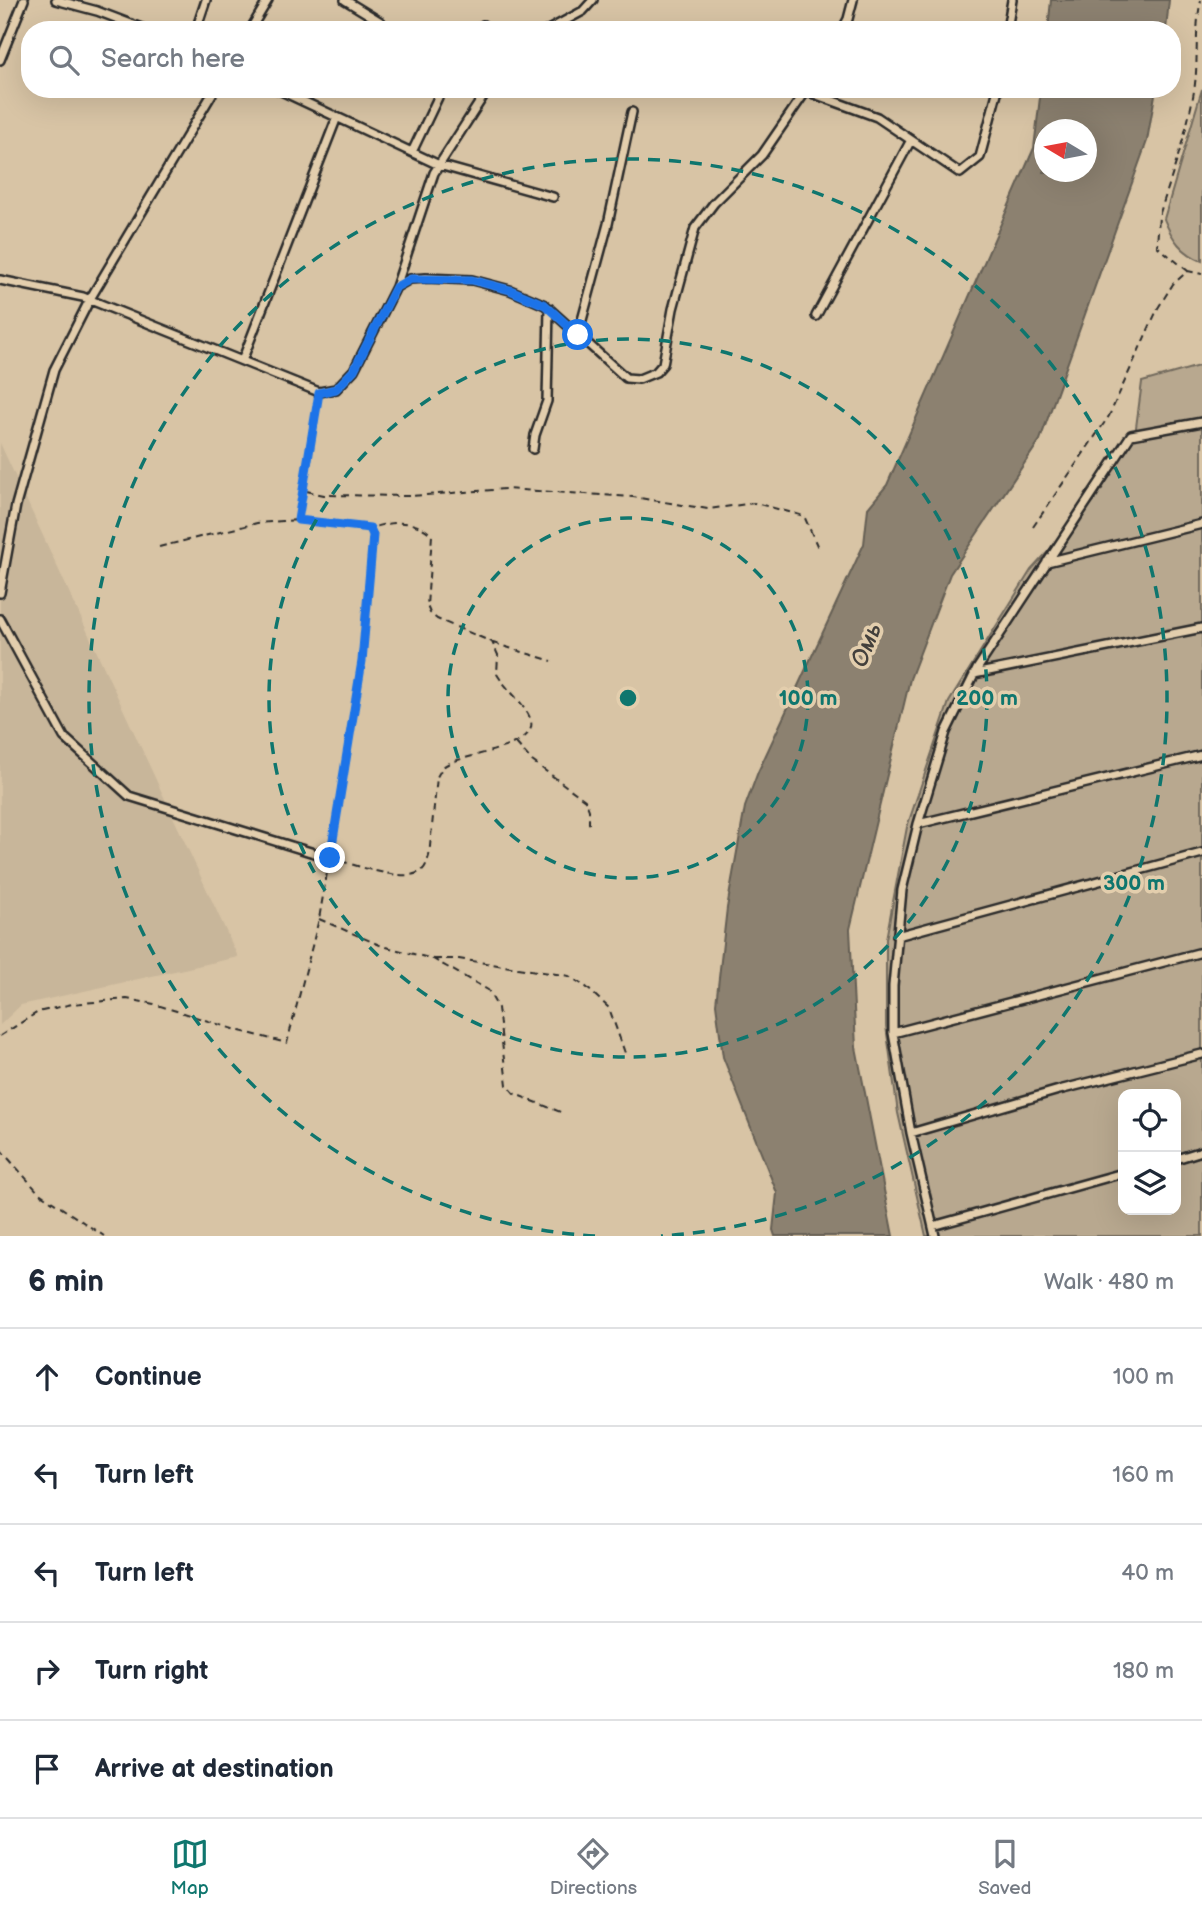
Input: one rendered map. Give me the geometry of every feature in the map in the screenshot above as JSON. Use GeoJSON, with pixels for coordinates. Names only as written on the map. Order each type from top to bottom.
{"type":"FeatureCollection","features":[{"type":"Feature","properties":{"kind":"lane"},"geometry":{"type":"LineString","coordinates":[[0,60],[24,0]]}},
{"type":"Feature","properties":{"kind":"lane"},"geometry":{"type":"LineString","coordinates":[[56,0],[123,21]]}},
{"type":"Feature","properties":{"kind":"lane"},"geometry":{"type":"LineString","coordinates":[[199,21],[206,0]]}},
{"type":"Feature","properties":{"kind":"lane"},"geometry":{"type":"LineString","coordinates":[[255,21],[268,0]]}},
{"type":"Feature","properties":{"kind":"lane"},"geometry":{"type":"LineString","coordinates":[[345,0],[379,21]]}},
{"type":"Feature","properties":{"kind":"lane"},"geometry":{"type":"LineString","coordinates":[[565,21],[583,11],[590,3],[577,0]]}},
{"type":"Feature","properties":{"kind":"lane"},"geometry":{"type":"LineString","coordinates":[[847,21],[853,0]]}},
{"type":"Feature","properties":{"kind":"lane"},"geometry":{"type":"LineString","coordinates":[[1008,21],[1012,0]]}},
{"type":"Feature","properties":{"kind":"lane"},"geometry":{"type":"LineString","coordinates":[[0,593],[16,505],[54,370],[90,299],[210,98]]}},
{"type":"Feature","properties":{"kind":"lane"},"geometry":{"type":"LineString","coordinates":[[296,98],[439,165],[553,197]]}},
{"type":"Feature","properties":{"kind":"lane"},"geometry":{"type":"LineString","coordinates":[[412,152],[439,98]]}},
{"type":"Feature","properties":{"kind":"lane"},"geometry":{"type":"LineString","coordinates":[[0,280],[90,299],[319,393],[336,389],[354,370],[396,287],[434,173],[482,98]]}},
{"type":"Feature","properties":{"kind":"lane"},"geometry":{"type":"LineString","coordinates":[[396,287],[411,279],[472,280],[510,290],[549,308],[626,378],[639,380],[656,372],[663,364],[673,309],[695,228],[714,203],[762,155],[801,98]]}},
{"type":"Feature","properties":{"kind":"lane"},"geometry":{"type":"LineString","coordinates":[[828,98],[877,117],[960,173],[980,157],[996,98]]}},
{"type":"Feature","properties":{"kind":"lane"},"geometry":{"type":"LineString","coordinates":[[578,335],[608,224],[632,112]]}},
{"type":"Feature","properties":{"kind":"lane"},"geometry":{"type":"LineString","coordinates":[[242,361],[337,117]]}},
{"type":"Feature","properties":{"kind":"lane"},"geometry":{"type":"LineString","coordinates":[[816,316],[911,140]]}},
{"type":"Feature","properties":{"kind":"lane"},"geometry":{"type":"LineString","coordinates":[[533,449],[547,401],[549,308]]}},
{"type":"Feature","properties":{"kind":"lane"},"geometry":{"type":"LineString","coordinates":[[935,1236],[911,1133],[893,1033],[893,986],[902,890],[918,824],[946,732],[974,674],[1131,435],[1202,422]]}},
{"type":"Feature","properties":{"kind":"lane"},"geometry":{"type":"LineString","coordinates":[[1047,562],[1202,524]]}},
{"type":"Feature","properties":{"kind":"lane"},"geometry":{"type":"LineString","coordinates":[[0,619],[64,737],[128,796],[330,858]]}},
{"type":"Feature","properties":{"kind":"lane"},"geometry":{"type":"LineString","coordinates":[[974,674],[1202,628]]}},
{"type":"Feature","properties":{"kind":"lane"},"geometry":{"type":"LineString","coordinates":[[918,824],[1202,755]]}},
{"type":"Feature","properties":{"kind":"lane"},"geometry":{"type":"LineString","coordinates":[[897,936],[1202,853]]}},
{"type":"Feature","properties":{"kind":"lane"},"geometry":{"type":"LineString","coordinates":[[893,1033],[1202,952]]}},
{"type":"Feature","properties":{"kind":"lane"},"geometry":{"type":"LineString","coordinates":[[911,1133],[1059,1090],[1202,1054]]}},
{"type":"Feature","properties":{"kind":"lane"},"geometry":{"type":"LineString","coordinates":[[1181,1157],[1202,1151]]}},
{"type":"Feature","properties":{"kind":"lane"},"geometry":{"type":"LineString","coordinates":[[933,1226],[1118,1174]]}},
{"type":"Feature","properties":{"kind":"path"},"geometry":{"type":"LineString","coordinates":[[1200,0],[1196,22],[1198,65],[1194,94],[1156,234],[1157,246],[1188,271],[1202,274]]}},
{"type":"Feature","properties":{"kind":"path"},"geometry":{"type":"LineString","coordinates":[[1033,527],[1109,416],[1158,308],[1173,284],[1188,271]]}},
{"type":"Feature","properties":{"kind":"path"},"geometry":{"type":"LineString","coordinates":[[298,520],[319,393]]}},
{"type":"Feature","properties":{"kind":"path"},"geometry":{"type":"LineString","coordinates":[[302,490],[324,495],[412,496],[505,489],[633,497],[708,509],[755,503],[804,516],[819,550]]}},
{"type":"Feature","properties":{"kind":"path"},"geometry":{"type":"LineString","coordinates":[[159,547],[257,523],[298,520],[370,528],[409,522],[422,526],[432,536],[427,606],[430,613],[449,625],[492,642],[552,661]]}},
{"type":"Feature","properties":{"kind":"path"},"geometry":{"type":"LineString","coordinates":[[0,1036],[38,1012],[72,1004],[127,999],[154,1004],[287,1043],[319,919],[362,661],[373,535],[370,528]]}},
{"type":"Feature","properties":{"kind":"path"},"geometry":{"type":"LineString","coordinates":[[330,858],[403,875],[421,871],[429,856],[437,777],[442,768],[527,736],[532,729],[532,722],[526,709],[497,674],[498,654],[492,642]]}},
{"type":"Feature","properties":{"kind":"path"},"geometry":{"type":"LineString","coordinates":[[516,742],[532,761],[584,800],[589,810],[590,828]]}},
{"type":"Feature","properties":{"kind":"path"},"geometry":{"type":"LineString","coordinates":[[319,919],[382,946],[433,959],[459,959],[569,976],[585,985],[609,1007],[625,1053]]}},
{"type":"Feature","properties":{"kind":"path"},"geometry":{"type":"LineString","coordinates":[[433,959],[488,990],[498,1008],[507,1085],[515,1094],[563,1113]]}},
{"type":"Feature","properties":{"kind":"path"},"geometry":{"type":"LineString","coordinates":[[0,1149],[38,1193],[104,1236]]}},
{"type":"Feature","properties":{"kind":"shaded area"},"geometry":{"type":"Polygon","coordinates":[[[1202,89],[1202,261],[1178,244],[1164,219],[1202,89]]]}},
{"type":"Feature","properties":{"kind":"shaded area"},"geometry":{"type":"Polygon","coordinates":[[[1202,365],[1202,1236],[926,1236],[898,1113],[886,1026],[886,939],[907,827],[949,702],[1031,570],[1095,500],[1135,435],[1142,382],[1202,365]]]}},
{"type":"Feature","properties":{"kind":"shaded area"},"geometry":{"type":"Polygon","coordinates":[[[0,443],[238,957],[21,1005],[0,1025],[0,443]]]}},
{"type":"Feature","properties":{"kind":"water"},"geometry":{"type":"Polygon","coordinates":[[[1051,0],[1169,0],[1167,21],[1049,21],[1051,0]]]}},
{"type":"Feature","properties":{"kind":"water","name":"Омь"},"geometry":{"type":"Polygon","coordinates":[[[1040,98],[1154,98],[1147,141],[1040,440],[950,574],[910,679],[850,929],[856,1047],[893,1236],[775,1236],[773,1230],[777,1193],[723,1057],[716,1004],[727,908],[745,807],[758,772],[864,544],[868,508],[887,485],[1034,148],[1034,182],[1097,182],[1097,119],[1037,119],[1040,98]]]}},
{"type":"Feature","properties":{"kind":"route"},"geometry":{"type":"LineString","coordinates":[[330,858],[362,661],[373,535],[370,528],[298,520],[319,393],[336,389],[354,370],[396,287],[411,279],[472,280],[510,290],[545,305],[578,335]]}}]}
